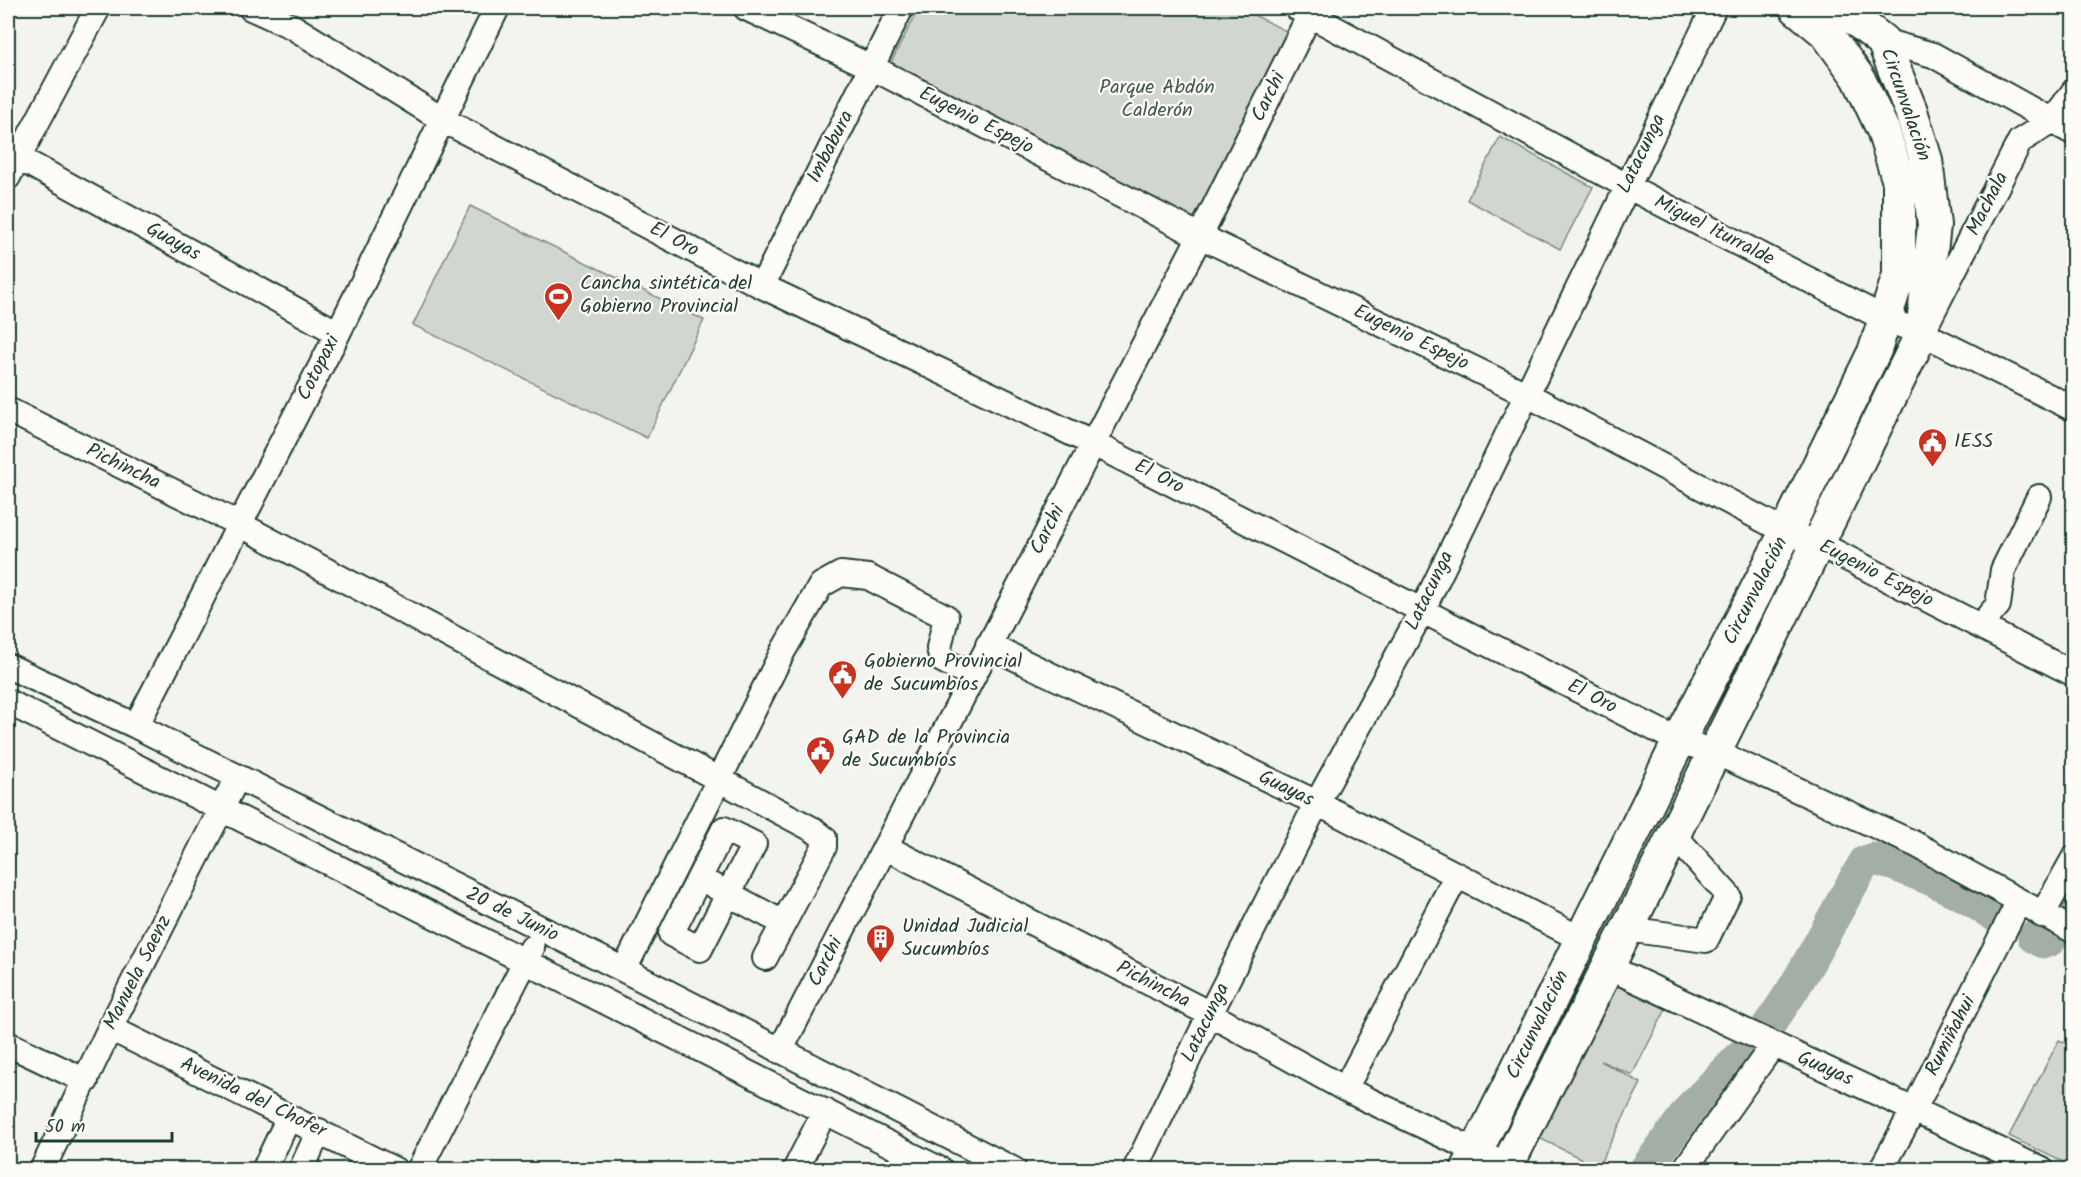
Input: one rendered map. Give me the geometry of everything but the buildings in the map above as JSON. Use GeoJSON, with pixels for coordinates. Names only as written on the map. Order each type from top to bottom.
{"type":"FeatureCollection","features":[{"type":"Feature","properties":{"kind":"main road","name":"Circunvalación"},"geometry":{"type":"LineString","coordinates":[[1472,1160],[1875,350],[1899,275],[1899,182],[1883,130],[1858,77],[1826,33],[1796,8]]}},
{"type":"Feature","properties":{"kind":"main road","name":"Circunvalación"},"geometry":{"type":"LineString","coordinates":[[1510,1168],[1922,333],[1931,269],[1934,225],[1926,160],[1911,111],[1884,40],[1840,8]]}},
{"type":"Feature","properties":{"kind":"street"},"geometry":{"type":"LineString","coordinates":[[11,162],[98,8]]}},
{"type":"Feature","properties":{"kind":"street","name":"El Oro"},"geometry":{"type":"LineString","coordinates":[[251,8],[293,27],[444,120],[762,286],[1092,443],[1679,741],[1715,752],[1915,844],[2073,931]]}},
{"type":"Feature","properties":{"kind":"street","name":"Cotopaxi"},"geometry":{"type":"LineString","coordinates":[[136,726],[338,333],[497,8]]}},
{"type":"Feature","properties":{"kind":"street","name":"Eugenio Espejo"},"geometry":{"type":"LineString","coordinates":[[746,8],[871,67],[1200,236],[1526,394],[1786,532],[1819,544],[2073,674]]}},
{"type":"Feature","properties":{"kind":"street","name":"Imbabura"},"geometry":{"type":"LineString","coordinates":[[762,286],[901,8]]}},
{"type":"Feature","properties":{"kind":"street","name":"Latacunga"},"geometry":{"type":"LineString","coordinates":[[1135,1170],[1210,1014],[1317,803],[1422,611],[1714,8]]}},
{"type":"Feature","properties":{"kind":"street","name":"Miguel Iturralde"},"geometry":{"type":"LineString","coordinates":[[1307,10],[1627,186],[1885,319],[1922,333],[2073,409]]}},
{"type":"Feature","properties":{"kind":"street","name":"Carchi"},"geometry":{"type":"LineString","coordinates":[[780,1051],[1200,236],[1307,10]]}},
{"type":"Feature","properties":{"kind":"street"},"geometry":{"type":"LineString","coordinates":[[1884,40],[1933,55],[2073,133]]}},
{"type":"Feature","properties":{"kind":"street","name":"Machala"},"geometry":{"type":"LineString","coordinates":[[1922,333],[2020,141],[2052,121],[2073,91]]}},
{"type":"Feature","properties":{"kind":"street","name":"Guayas"},"geometry":{"type":"LineString","coordinates":[[11,162],[338,333]]}},
{"type":"Feature","properties":{"kind":"street","name":"Pichincha"},"geometry":{"type":"LineString","coordinates":[[8,410],[239,524],[814,830],[824,838],[824,847],[783,923]]}},
{"type":"Feature","properties":{"kind":"street"},"geometry":{"type":"LineString","coordinates":[[1980,626],[1998,605],[2003,570],[2039,497]]}},
{"type":"Feature","properties":{"kind":"street"},"geometry":{"type":"LineString","coordinates":[[624,970],[783,651],[821,585],[841,574],[868,577],[946,617],[939,648],[942,660],[973,676]]}},
{"type":"Feature","properties":{"kind":"street","name":"Guayas"},"geometry":{"type":"LineString","coordinates":[[988,645],[1317,803],[1581,939]]}},
{"type":"Feature","properties":{"kind":"street","name":"20 de Junio"},"geometry":{"type":"LineString","coordinates":[[8,666],[136,726],[624,970],[1014,1170]]}},
{"type":"Feature","properties":{"kind":"street","name":"20 de Junio"},"geometry":{"type":"LineString","coordinates":[[8,702],[941,1170]]}},
{"type":"Feature","properties":{"kind":"street","name":"Manuela Saenz"},"geometry":{"type":"LineString","coordinates":[[42,1170],[110,1028],[237,778]]}},
{"type":"Feature","properties":{"kind":"street"},"geometry":{"type":"LineString","coordinates":[[724,829],[754,844],[700,949],[671,934],[699,878],[724,829]]}},
{"type":"Feature","properties":{"kind":"street"},"geometry":{"type":"LineString","coordinates":[[1627,929],[1706,940],[1728,895],[1674,835]]}},
{"type":"Feature","properties":{"kind":"street","name":"Pichincha"},"geometry":{"type":"LineString","coordinates":[[885,847],[1210,1014],[1472,1160],[1510,1168]]}},
{"type":"Feature","properties":{"kind":"street"},"geometry":{"type":"LineString","coordinates":[[2042,915],[2073,858]]}},
{"type":"Feature","properties":{"kind":"street"},"geometry":{"type":"LineString","coordinates":[[675,866],[783,923],[765,958]]}},
{"type":"Feature","properties":{"kind":"street"},"geometry":{"type":"LineString","coordinates":[[1345,1089],[1457,875]]}},
{"type":"Feature","properties":{"kind":"street","name":"Rumiñahui"},"geometry":{"type":"LineString","coordinates":[[1881,1170],[2019,901]]}},
{"type":"Feature","properties":{"kind":"street"},"geometry":{"type":"LineString","coordinates":[[419,1170],[540,929]]}},
{"type":"Feature","properties":{"kind":"street","name":"Guayas"},"geometry":{"type":"LineString","coordinates":[[1608,967],[2042,1170]]}},
{"type":"Feature","properties":{"kind":"street","name":"Avenida del Chofer"},"geometry":{"type":"LineString","coordinates":[[110,1028],[395,1170]]}},
{"type":"Feature","properties":{"kind":"street"},"geometry":{"type":"LineString","coordinates":[[8,1044],[86,1081]]}},
{"type":"Feature","properties":{"kind":"street"},"geometry":{"type":"LineString","coordinates":[[1684,1170],[1773,1045]]}},
{"type":"Feature","properties":{"kind":"street"},"geometry":{"type":"LineString","coordinates":[[799,1098],[813,1068]]}},
{"type":"Feature","properties":{"kind":"street"},"geometry":{"type":"LineString","coordinates":[[795,1170],[825,1110]]}},
{"type":"Feature","properties":{"kind":"street"},"geometry":{"type":"LineString","coordinates":[[262,1168],[289,1117]]}},
{"type":"Feature","properties":{"kind":"street"},"geometry":{"type":"LineString","coordinates":[[300,1170],[319,1131]]}},
{"type":"Feature","properties":{"kind":"green space","name":"Parque Abdón Calderón"},"geometry":{"type":"Polygon","coordinates":[[[919,8],[1240,8],[1292,34],[1196,222],[889,66],[919,8]]]}},
{"type":"Feature","properties":{"kind":"green space"},"geometry":{"type":"Polygon","coordinates":[[[1500,137],[1593,187],[1560,249],[1467,200],[1500,137]]]}},
{"type":"Feature","properties":{"kind":"green space","name":"Cancha sintética del Gobierno Provincial"},"geometry":{"type":"Polygon","coordinates":[[[470,206],[704,320],[647,438],[413,325],[470,206]]]}},
{"type":"Feature","properties":{"kind":"green space"},"geometry":{"type":"Polygon","coordinates":[[[1617,983],[1666,1009],[1632,1075],[1601,1061],[1641,1083],[1598,1167],[1537,1137],[1617,983]]]}},
{"type":"Feature","properties":{"kind":"green space"},"geometry":{"type":"Polygon","coordinates":[[[2059,1040],[2073,1047],[2073,1167],[2009,1136],[2059,1040]]]}},
{"type":"Feature","properties":{"kind":"waterway"},"geometry":{"type":"LineString","coordinates":[[1768,1026],[1807,966],[1865,862],[1874,859],[1930,879],[1963,895],[1999,918]]}},
{"type":"Feature","properties":{"kind":"waterway"},"geometry":{"type":"LineString","coordinates":[[2063,911],[2074,883]]}},
{"type":"Feature","properties":{"kind":"waterway"},"geometry":{"type":"LineString","coordinates":[[2034,937],[2044,942],[2050,940],[2055,933]]}},
{"type":"Feature","properties":{"kind":"waterway"},"geometry":{"type":"LineString","coordinates":[[1645,1170],[1693,1105],[1752,1045]]}},
{"type":"Feature","properties":{"kind":"place","name":"Cancha sintética del Gobierno Provincial"},"geometry":{"type":"Point","coordinates":[559,322]}},
{"type":"Feature","properties":{"kind":"place","name":"IESS"},"geometry":{"type":"Point","coordinates":[1933,468]}},
{"type":"Feature","properties":{"kind":"place","name":"Gobierno Provincial de Sucumbíos"},"geometry":{"type":"Point","coordinates":[843,700]}},
{"type":"Feature","properties":{"kind":"place","name":"GAD de la Provincia de Sucumbíos"},"geometry":{"type":"Point","coordinates":[821,776]}},
{"type":"Feature","properties":{"kind":"place","name":"Unidad Judicial Sucumbíos"},"geometry":{"type":"Point","coordinates":[881,964]}}]}
